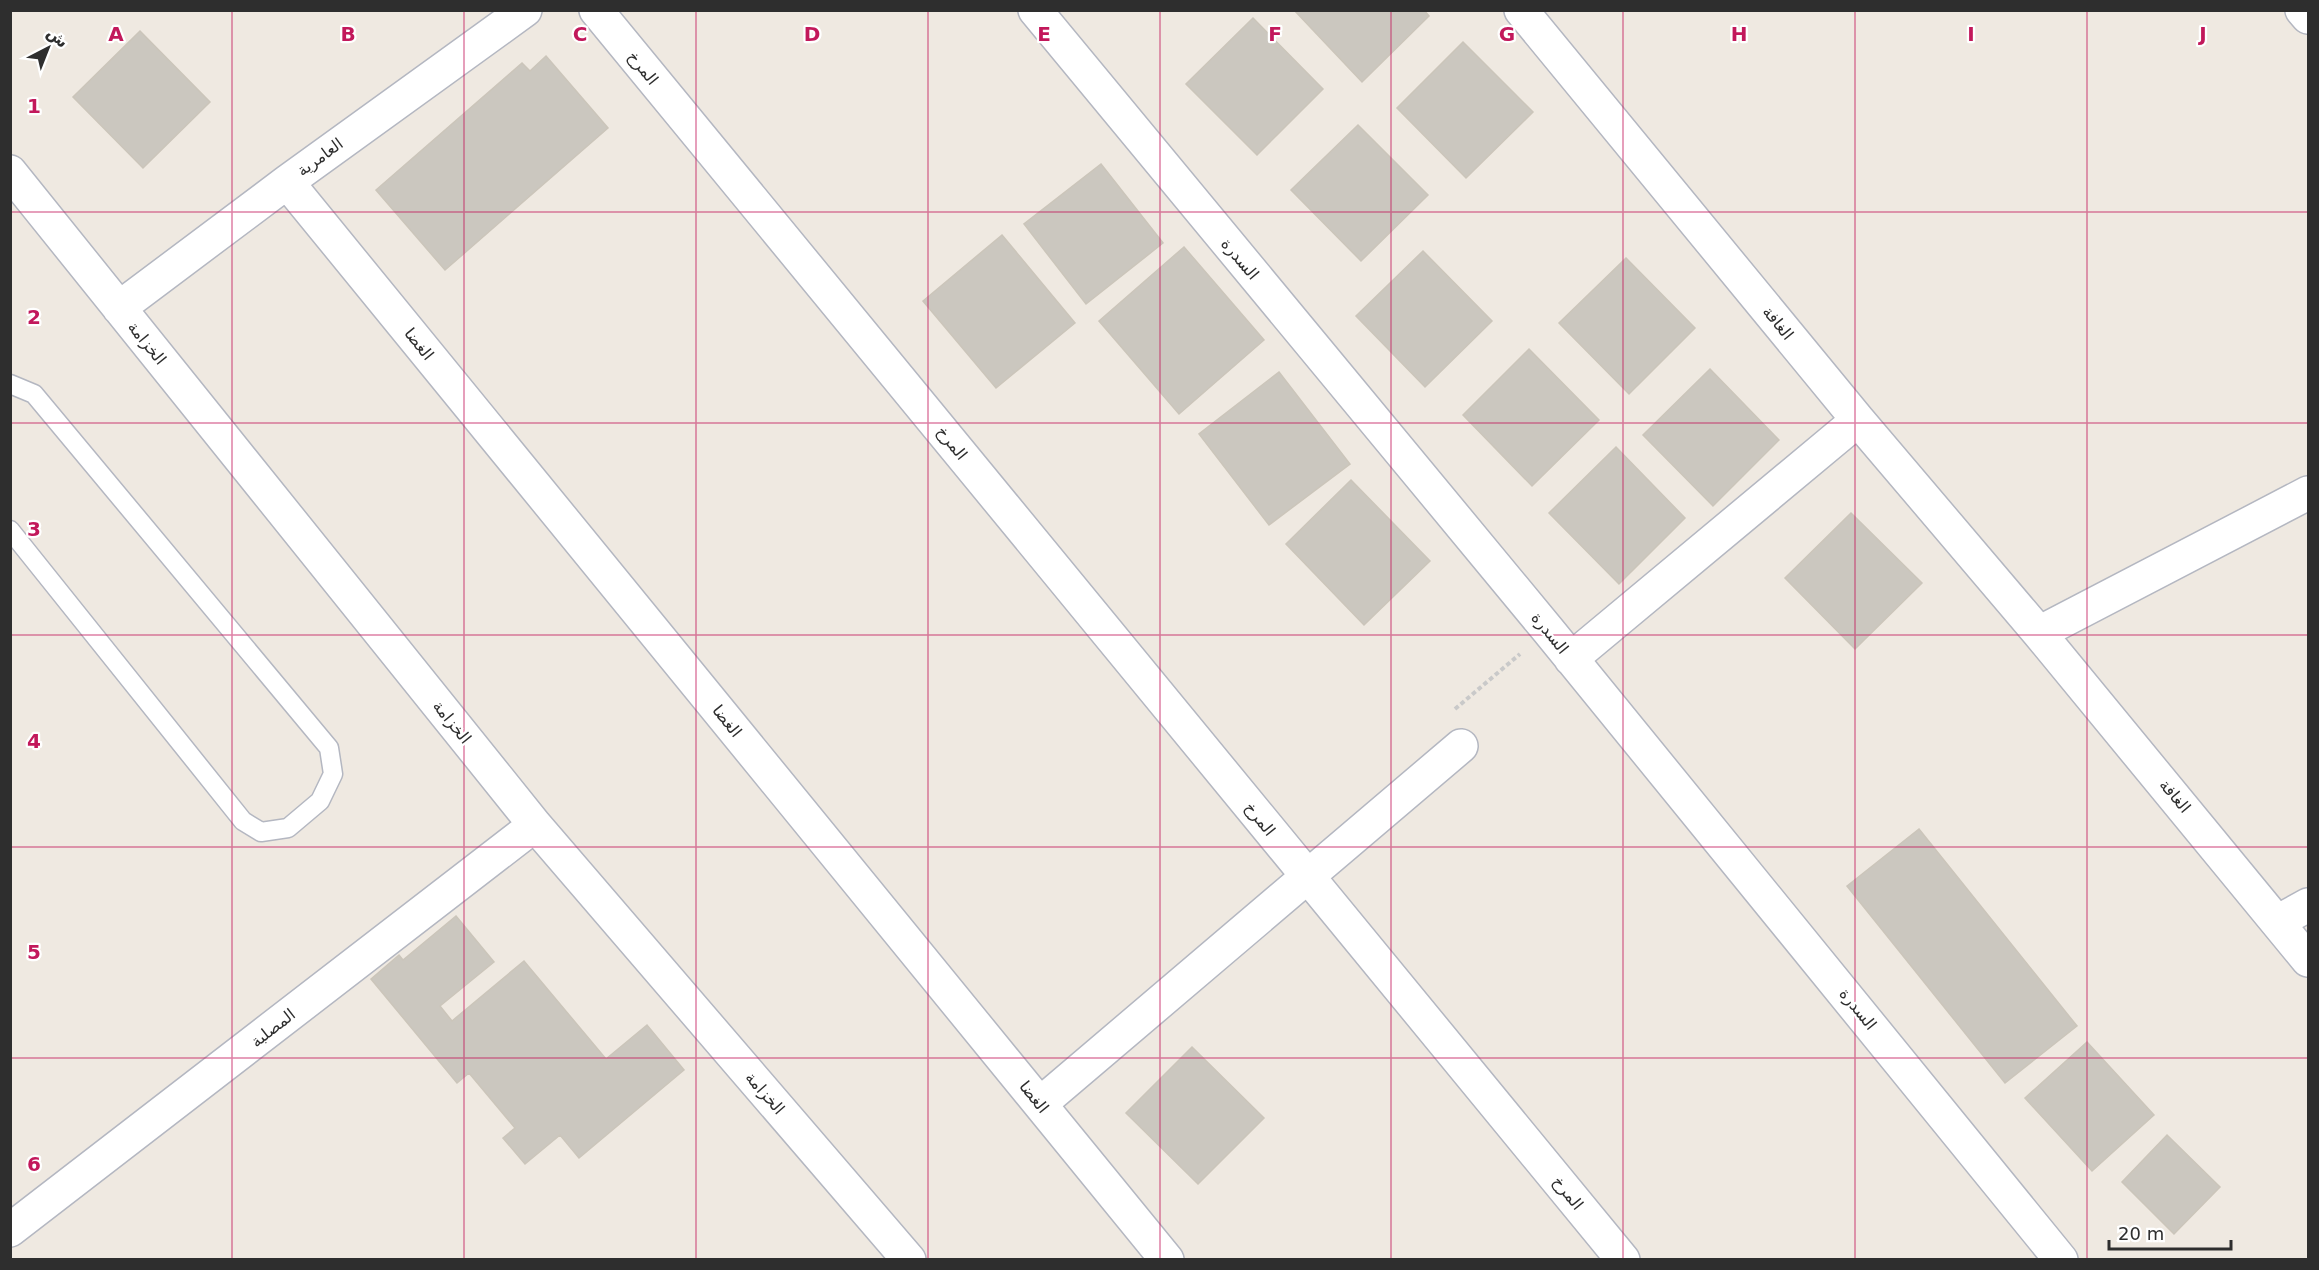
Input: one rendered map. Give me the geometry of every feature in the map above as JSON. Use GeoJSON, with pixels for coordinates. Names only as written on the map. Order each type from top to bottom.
{"type":"FeatureCollection","features":[{"type":"Feature","properties":{"kind":"street","name":"العامرية"},"geometry":{"type":"LineString","coordinates":[[118,308],[286,182],[525,10]]}},
{"type":"Feature","properties":{"kind":"street","name":"المرخ"},"geometry":{"type":"LineString","coordinates":[[596,10],[1623,1260]]}},
{"type":"Feature","properties":{"kind":"street","name":"السدرة"},"geometry":{"type":"LineString","coordinates":[[1035,10],[1548,630],[2061,1260]]}},
{"type":"Feature","properties":{"kind":"street","name":"الغافة"},"geometry":{"type":"LineString","coordinates":[[1521,10],[1858,420],[2279,921],[2308,960]]}},
{"type":"Feature","properties":{"kind":"street"},"geometry":{"type":"LineString","coordinates":[[2302,10],[2308,17]]}},
{"type":"Feature","properties":{"kind":"street","name":"الغضا"},"geometry":{"type":"LineString","coordinates":[[286,182],[1167,1260]]}},
{"type":"Feature","properties":{"kind":"street","name":"الخزامة"},"geometry":{"type":"LineString","coordinates":[[16,192],[118,308],[534,825],[909,1260]]}},
{"type":"Feature","properties":{"kind":"street"},"geometry":{"type":"LineString","coordinates":[[1571,659],[1858,420]]}},
{"type":"Feature","properties":{"kind":"street"},"geometry":{"type":"LineString","coordinates":[[2039,633],[2308,493]]}},
{"type":"Feature","properties":{"kind":"street"},"geometry":{"type":"LineString","coordinates":[[1040,1104],[1461,746]]}},
{"type":"Feature","properties":{"kind":"street","name":"المصلبة"},"geometry":{"type":"LineString","coordinates":[[10,1230],[534,825]]}},
{"type":"Feature","properties":{"kind":"street"},"geometry":{"type":"LineString","coordinates":[[2279,921],[2308,906]]}},
{"type":"Feature","properties":{"kind":"lane"},"geometry":{"type":"LineString","coordinates":[[10,384],[34,394],[329,748],[333,774],[320,801],[288,828],[261,832],[243,821],[10,530]]}},
{"type":"Feature","properties":{"kind":"path"},"geometry":{"type":"LineString","coordinates":[[1461,746],[1442,720],[1548,630]]}},
{"type":"Feature","properties":{"kind":"building"},"geometry":{"type":"Polygon","coordinates":[[[1294,10],[1424,10],[1429,16],[1362,82],[1294,10]]]}},
{"type":"Feature","properties":{"kind":"building"},"geometry":{"type":"Polygon","coordinates":[[[1253,18],[1323,89],[1257,155],[1186,84],[1253,18]]]}},
{"type":"Feature","properties":{"kind":"building"},"geometry":{"type":"Polygon","coordinates":[[[140,31],[210,102],[143,168],[73,97],[140,31]]]}},
{"type":"Feature","properties":{"kind":"building"},"geometry":{"type":"Polygon","coordinates":[[[1463,42],[1533,112],[1466,178],[1397,108],[1463,42]]]}},
{"type":"Feature","properties":{"kind":"building"},"geometry":{"type":"Polygon","coordinates":[[[546,56],[608,128],[445,270],[376,190],[522,63],[530,71],[546,56]]]}},
{"type":"Feature","properties":{"kind":"building"},"geometry":{"type":"Polygon","coordinates":[[[1358,125],[1428,195],[1361,261],[1291,190],[1358,125]]]}},
{"type":"Feature","properties":{"kind":"building"},"geometry":{"type":"Polygon","coordinates":[[[1101,164],[1163,243],[1086,304],[1024,224],[1101,164]]]}},
{"type":"Feature","properties":{"kind":"building"},"geometry":{"type":"Polygon","coordinates":[[[1002,235],[1075,323],[996,388],[923,301],[1002,235]]]}},
{"type":"Feature","properties":{"kind":"building"},"geometry":{"type":"Polygon","coordinates":[[[1184,247],[1264,340],[1179,414],[1099,321],[1184,247]]]}},
{"type":"Feature","properties":{"kind":"building"},"geometry":{"type":"Polygon","coordinates":[[[1423,251],[1492,321],[1425,387],[1356,316],[1423,251]]]}},
{"type":"Feature","properties":{"kind":"building"},"geometry":{"type":"Polygon","coordinates":[[[1626,258],[1695,328],[1629,394],[1559,323],[1626,258]]]}},
{"type":"Feature","properties":{"kind":"building"},"geometry":{"type":"Polygon","coordinates":[[[1529,349],[1599,420],[1532,486],[1463,415],[1529,349]]]}},
{"type":"Feature","properties":{"kind":"building"},"geometry":{"type":"Polygon","coordinates":[[[1710,369],[1779,440],[1713,506],[1643,435],[1710,369]]]}},
{"type":"Feature","properties":{"kind":"building"},"geometry":{"type":"Polygon","coordinates":[[[1279,372],[1350,464],[1269,525],[1199,434],[1279,372]]]}},
{"type":"Feature","properties":{"kind":"building"},"geometry":{"type":"Polygon","coordinates":[[[1616,447],[1685,518],[1619,584],[1549,513],[1616,447]]]}},
{"type":"Feature","properties":{"kind":"building"},"geometry":{"type":"Polygon","coordinates":[[[1351,480],[1430,561],[1364,625],[1286,544],[1351,480]]]}},
{"type":"Feature","properties":{"kind":"building"},"geometry":{"type":"Polygon","coordinates":[[[1851,513],[1922,583],[1855,649],[1785,578],[1851,513]]]}},
{"type":"Feature","properties":{"kind":"building"},"geometry":{"type":"Polygon","coordinates":[[[1919,829],[2077,1026],[2005,1083],[1847,886],[1919,829]]]}},
{"type":"Feature","properties":{"kind":"building"},"geometry":{"type":"Polygon","coordinates":[[[456,916],[494,962],[440,1006],[452,1021],[524,961],[606,1059],[647,1025],[684,1070],[579,1158],[560,1135],[525,1164],[503,1138],[515,1128],[469,1073],[457,1083],[371,979],[399,955],[403,960],[456,916]]]}},
{"type":"Feature","properties":{"kind":"building"},"geometry":{"type":"Polygon","coordinates":[[[2087,1042],[2154,1115],[2092,1171],[2025,1098],[2087,1042]]]}},
{"type":"Feature","properties":{"kind":"building"},"geometry":{"type":"Polygon","coordinates":[[[1192,1047],[1264,1118],[1198,1184],[1126,1113],[1192,1047]]]}},
{"type":"Feature","properties":{"kind":"building"},"geometry":{"type":"Polygon","coordinates":[[[2167,1135],[2220,1187],[2174,1234],[2122,1182],[2167,1135]]]}}]}
